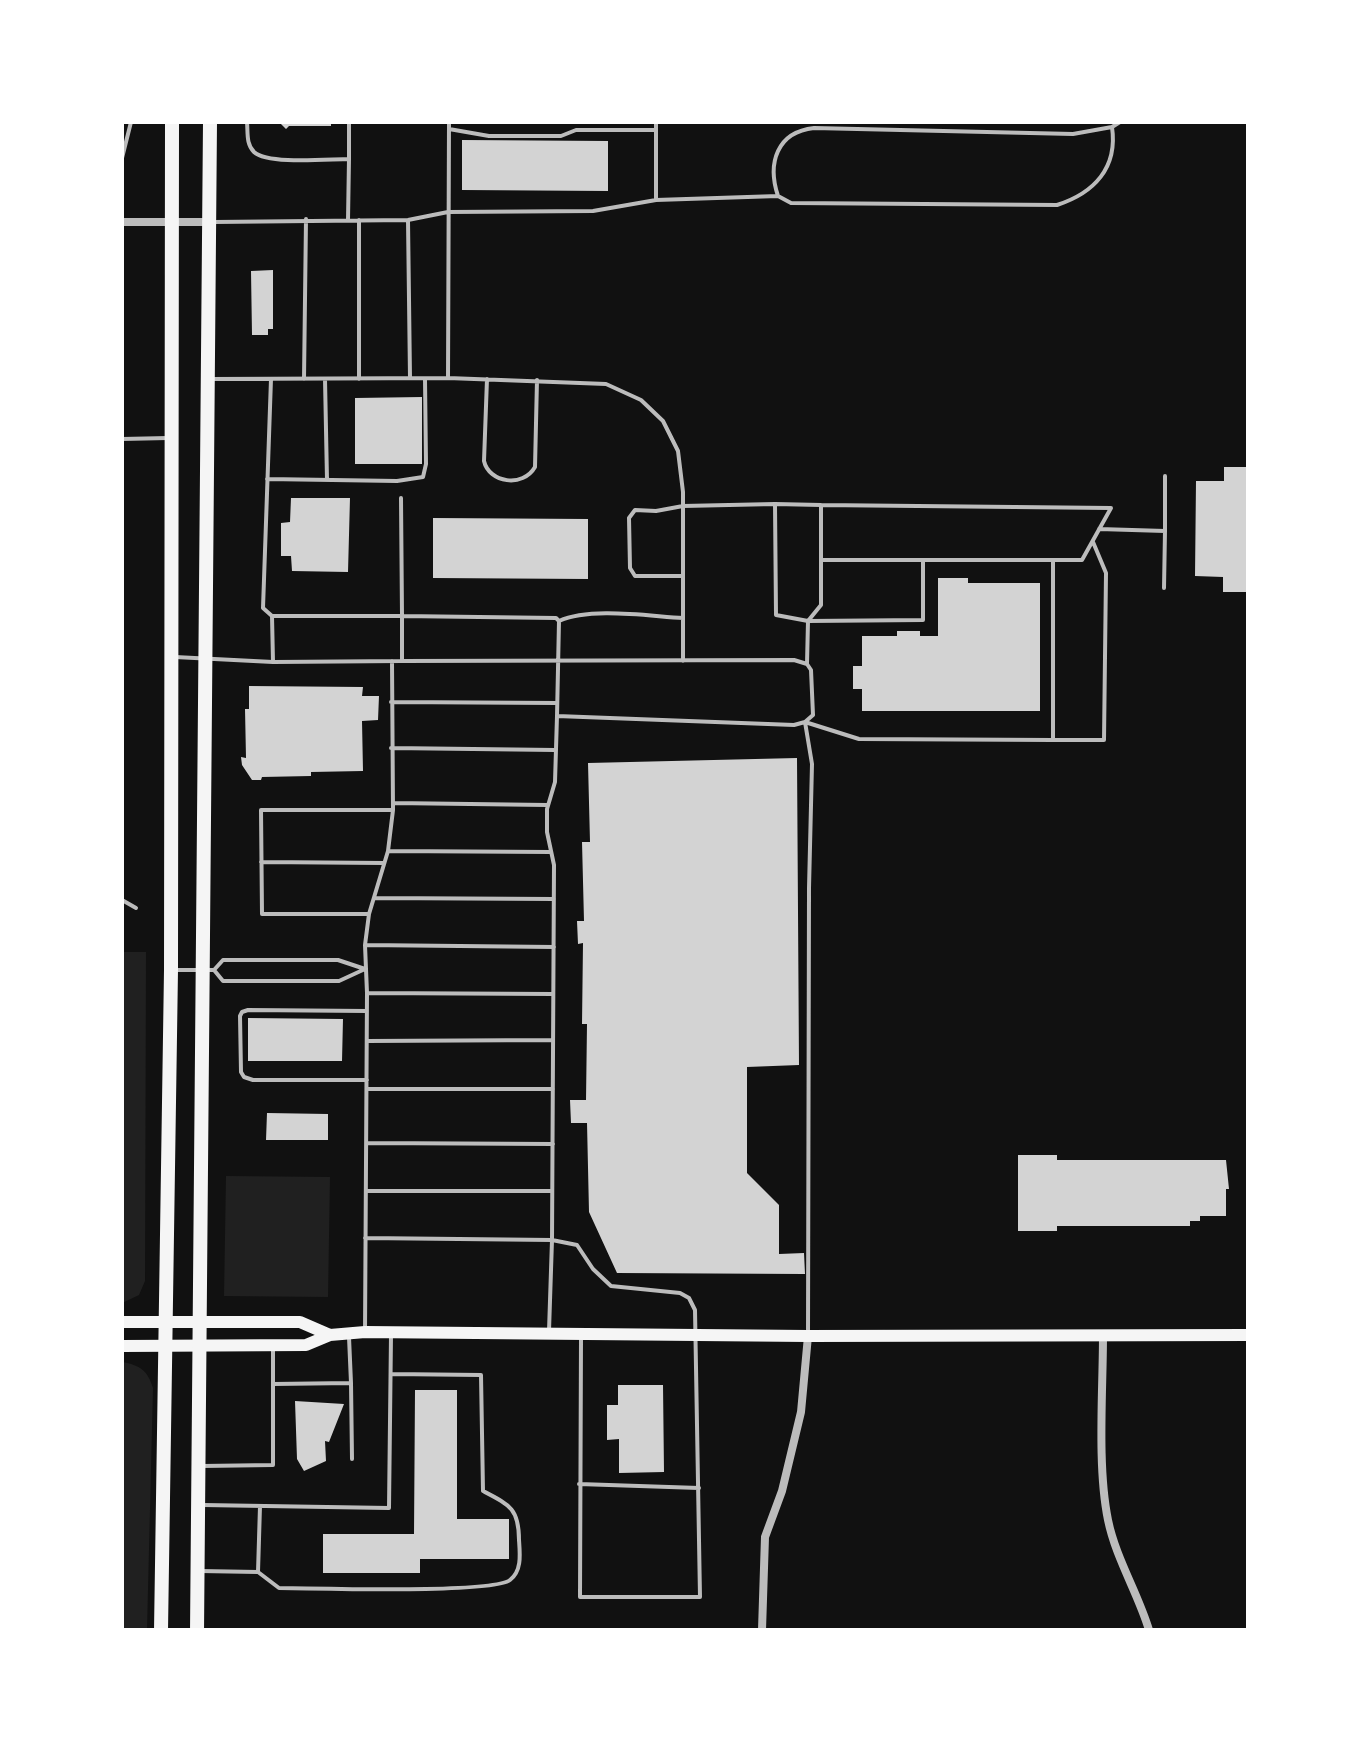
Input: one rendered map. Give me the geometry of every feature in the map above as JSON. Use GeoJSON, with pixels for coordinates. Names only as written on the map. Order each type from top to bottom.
{"type":"FeatureCollection","features":[{"type":"Feature","properties":{"kind":"main road"},"geometry":{"type":"LineString","coordinates":[[161,1630],[171,970],[172,122]]}},
{"type":"Feature","properties":{"kind":"main road"},"geometry":{"type":"LineString","coordinates":[[197,1630],[209,970],[206,657],[210,122]]}},
{"type":"Feature","properties":{"kind":"main road"},"geometry":{"type":"LineString","coordinates":[[122,1322],[300,1322],[330,1335]]}},
{"type":"Feature","properties":{"kind":"main road"},"geometry":{"type":"LineString","coordinates":[[122,1346],[306,1345],[330,1335],[365,1332],[808,1336],[1248,1335]]}},
{"type":"Feature","properties":{"kind":"street"},"geometry":{"type":"LineString","coordinates":[[122,222],[210,222]]}},
{"type":"Feature","properties":{"kind":"street"},"geometry":{"type":"LineString","coordinates":[[1103,1335],[1104,1478],[1108,1518],[1114,1543],[1149,1630]]}},
{"type":"Feature","properties":{"kind":"street"},"geometry":{"type":"LineString","coordinates":[[762,1630],[765,1537],[782,1491],[801,1412],[808,1336]]}},
{"type":"Feature","properties":{"kind":"lane"},"geometry":{"type":"LineString","coordinates":[[122,158],[131,122]]}},
{"type":"Feature","properties":{"kind":"lane"},"geometry":{"type":"LineString","coordinates":[[247,122],[248,143],[256,154],[269,159],[349,159]]}},
{"type":"Feature","properties":{"kind":"lane"},"geometry":{"type":"LineString","coordinates":[[348,220],[349,122]]}},
{"type":"Feature","properties":{"kind":"lane"},"geometry":{"type":"LineString","coordinates":[[448,378],[449,122]]}},
{"type":"Feature","properties":{"kind":"lane"},"geometry":{"type":"LineString","coordinates":[[656,122],[656,200]]}},
{"type":"Feature","properties":{"kind":"lane"},"geometry":{"type":"LineString","coordinates":[[778,196],[775,175],[777,153],[785,137],[797,130],[1073,134],[1112,127],[1120,122]]}},
{"type":"Feature","properties":{"kind":"lane"},"geometry":{"type":"LineString","coordinates":[[210,222],[408,220],[448,212],[593,211],[656,200],[778,196],[791,203],[1057,205],[1079,198],[1106,171],[1114,143],[1112,127]]}},
{"type":"Feature","properties":{"kind":"lane"},"geometry":{"type":"LineString","coordinates":[[449,129],[489,136],[561,136],[576,130],[656,130]]}},
{"type":"Feature","properties":{"kind":"lane"},"geometry":{"type":"LineString","coordinates":[[304,379],[306,219]]}},
{"type":"Feature","properties":{"kind":"lane"},"geometry":{"type":"LineString","coordinates":[[359,220],[359,379]]}},
{"type":"Feature","properties":{"kind":"lane"},"geometry":{"type":"LineString","coordinates":[[408,220],[410,379]]}},
{"type":"Feature","properties":{"kind":"lane"},"geometry":{"type":"LineString","coordinates":[[208,379],[537,380],[606,384],[641,400],[663,421],[678,451],[683,506],[683,661]]}},
{"type":"Feature","properties":{"kind":"lane"},"geometry":{"type":"LineString","coordinates":[[271,379],[263,608],[272,616],[550,616],[559,621]]}},
{"type":"Feature","properties":{"kind":"lane"},"geometry":{"type":"LineString","coordinates":[[325,379],[327,480]]}},
{"type":"Feature","properties":{"kind":"lane"},"geometry":{"type":"LineString","coordinates":[[267,479],[397,481],[423,477],[426,464],[425,379]]}},
{"type":"Feature","properties":{"kind":"lane"},"geometry":{"type":"LineString","coordinates":[[487,379],[486,471],[493,477],[522,480],[531,475],[535,467],[537,380]]}},
{"type":"Feature","properties":{"kind":"lane"},"geometry":{"type":"LineString","coordinates":[[122,439],[171,438]]}},
{"type":"Feature","properties":{"kind":"lane"},"geometry":{"type":"LineString","coordinates":[[1164,588],[1165,476]]}},
{"type":"Feature","properties":{"kind":"lane"},"geometry":{"type":"LineString","coordinates":[[401,498],[402,661]]}},
{"type":"Feature","properties":{"kind":"lane"},"geometry":{"type":"LineString","coordinates":[[775,504],[776,615],[808,621],[923,620],[923,560]]}},
{"type":"Feature","properties":{"kind":"lane"},"geometry":{"type":"LineString","coordinates":[[683,576],[635,576],[630,568],[629,518],[635,510],[775,504],[1111,508],[1082,560],[821,560]]}},
{"type":"Feature","properties":{"kind":"lane"},"geometry":{"type":"LineString","coordinates":[[557,716],[794,725],[805,722],[813,715],[811,670],[807,664],[808,621],[821,605],[821,505]]}},
{"type":"Feature","properties":{"kind":"lane"},"geometry":{"type":"LineString","coordinates":[[1099,529],[1165,531]]}},
{"type":"Feature","properties":{"kind":"lane"},"geometry":{"type":"LineString","coordinates":[[805,722],[859,739],[1104,740],[1106,573],[1093,542]]}},
{"type":"Feature","properties":{"kind":"lane"},"geometry":{"type":"LineString","coordinates":[[1053,560],[1053,740]]}},
{"type":"Feature","properties":{"kind":"lane"},"geometry":{"type":"LineString","coordinates":[[559,621],[572,616],[595,615],[683,618]]}},
{"type":"Feature","properties":{"kind":"lane"},"geometry":{"type":"LineString","coordinates":[[272,616],[273,662]]}},
{"type":"Feature","properties":{"kind":"lane"},"geometry":{"type":"LineString","coordinates":[[549,1334],[553,1191],[554,865],[547,832],[547,805],[555,782],[559,621]]}},
{"type":"Feature","properties":{"kind":"lane"},"geometry":{"type":"LineString","coordinates":[[171,657],[273,662],[794,660],[807,664]]}},
{"type":"Feature","properties":{"kind":"lane"},"geometry":{"type":"LineString","coordinates":[[365,1332],[365,945],[369,914],[388,851],[393,810],[392,661]]}},
{"type":"Feature","properties":{"kind":"lane"},"geometry":{"type":"LineString","coordinates":[[391,702],[557,703]]}},
{"type":"Feature","properties":{"kind":"lane"},"geometry":{"type":"LineString","coordinates":[[805,722],[812,764],[808,1336]]}},
{"type":"Feature","properties":{"kind":"lane"},"geometry":{"type":"LineString","coordinates":[[391,748],[555,750]]}},
{"type":"Feature","properties":{"kind":"lane"},"geometry":{"type":"LineString","coordinates":[[393,803],[547,805]]}},
{"type":"Feature","properties":{"kind":"lane"},"geometry":{"type":"LineString","coordinates":[[369,914],[262,914],[261,810],[393,810]]}},
{"type":"Feature","properties":{"kind":"lane"},"geometry":{"type":"LineString","coordinates":[[388,851],[551,852]]}},
{"type":"Feature","properties":{"kind":"lane"},"geometry":{"type":"LineString","coordinates":[[261,862],[384,863]]}},
{"type":"Feature","properties":{"kind":"lane"},"geometry":{"type":"LineString","coordinates":[[374,898],[554,899]]}},
{"type":"Feature","properties":{"kind":"lane"},"geometry":{"type":"LineString","coordinates":[[122,900],[136,908]]}},
{"type":"Feature","properties":{"kind":"lane"},"geometry":{"type":"LineString","coordinates":[[365,945],[554,947]]}},
{"type":"Feature","properties":{"kind":"lane"},"geometry":{"type":"LineString","coordinates":[[171,970],[209,970],[223,960],[338,960],[365,969]]}},
{"type":"Feature","properties":{"kind":"lane"},"geometry":{"type":"LineString","coordinates":[[209,970],[223,981],[339,981],[365,969]]}},
{"type":"Feature","properties":{"kind":"lane"},"geometry":{"type":"LineString","coordinates":[[367,993],[553,994]]}},
{"type":"Feature","properties":{"kind":"lane"},"geometry":{"type":"LineString","coordinates":[[367,1011],[248,1010],[240,1016],[241,1072],[244,1077],[253,1080],[367,1080]]}},
{"type":"Feature","properties":{"kind":"lane"},"geometry":{"type":"LineString","coordinates":[[367,1041],[553,1040]]}},
{"type":"Feature","properties":{"kind":"lane"},"geometry":{"type":"LineString","coordinates":[[367,1089],[553,1089]]}},
{"type":"Feature","properties":{"kind":"lane"},"geometry":{"type":"LineString","coordinates":[[367,1143],[553,1144]]}},
{"type":"Feature","properties":{"kind":"lane"},"geometry":{"type":"LineString","coordinates":[[366,1191],[553,1191]]}},
{"type":"Feature","properties":{"kind":"lane"},"geometry":{"type":"LineString","coordinates":[[365,1238],[552,1240],[577,1245],[593,1269],[611,1286],[680,1293],[689,1298],[695,1310],[696,1335],[700,1597],[580,1597],[581,1334]]}},
{"type":"Feature","properties":{"kind":"lane"},"geometry":{"type":"LineString","coordinates":[[349,1333],[352,1459]]}},
{"type":"Feature","properties":{"kind":"lane"},"geometry":{"type":"LineString","coordinates":[[199,1505],[389,1508],[391,1333]]}},
{"type":"Feature","properties":{"kind":"lane"},"geometry":{"type":"LineString","coordinates":[[199,1466],[273,1465],[273,1345]]}},
{"type":"Feature","properties":{"kind":"lane"},"geometry":{"type":"LineString","coordinates":[[198,1571],[258,1572],[279,1588],[451,1588],[500,1584],[511,1579],[520,1564],[516,1514],[507,1503],[483,1491],[481,1375],[391,1374]]}},
{"type":"Feature","properties":{"kind":"lane"},"geometry":{"type":"LineString","coordinates":[[273,1384],[351,1383]]}},
{"type":"Feature","properties":{"kind":"lane"},"geometry":{"type":"LineString","coordinates":[[579,1484],[699,1488]]}},
{"type":"Feature","properties":{"kind":"lane"},"geometry":{"type":"LineString","coordinates":[[258,1572],[260,1506]]}},
{"type":"Feature","properties":{"kind":"shaded area"},"geometry":{"type":"Polygon","coordinates":[[[122,952],[146,952],[145,1281],[139,1295],[122,1303],[122,952]]]}},
{"type":"Feature","properties":{"kind":"shaded area"},"geometry":{"type":"Polygon","coordinates":[[[226,1176],[330,1177],[328,1297],[224,1296],[226,1176]]]}},
{"type":"Feature","properties":{"kind":"shaded area"},"geometry":{"type":"Polygon","coordinates":[[[122,1362],[142,1370],[153,1388],[147,1630],[122,1630],[122,1362]]]}},
{"type":"Feature","properties":{"kind":"building"},"geometry":{"type":"Polygon","coordinates":[[[279,122],[331,122],[331,126],[289,126],[286,129],[279,122]]]}},
{"type":"Feature","properties":{"kind":"building"},"geometry":{"type":"Polygon","coordinates":[[[462,140],[608,141],[608,191],[462,190],[462,140]]]}},
{"type":"Feature","properties":{"kind":"building"},"geometry":{"type":"Polygon","coordinates":[[[273,270],[273,329],[268,329],[268,335],[252,335],[251,271],[273,270]]]}},
{"type":"Feature","properties":{"kind":"building"},"geometry":{"type":"Polygon","coordinates":[[[422,397],[422,464],[355,464],[355,398],[422,397]]]}},
{"type":"Feature","properties":{"kind":"building"},"geometry":{"type":"Polygon","coordinates":[[[1224,467],[1248,467],[1248,592],[1223,592],[1223,577],[1195,576],[1196,481],[1224,481],[1224,467]]]}},
{"type":"Feature","properties":{"kind":"building"},"geometry":{"type":"Polygon","coordinates":[[[291,498],[350,498],[348,572],[292,571],[291,556],[281,556],[281,523],[290,522],[291,498]]]}},
{"type":"Feature","properties":{"kind":"building"},"geometry":{"type":"Polygon","coordinates":[[[433,518],[588,519],[588,579],[433,578],[433,518]]]}},
{"type":"Feature","properties":{"kind":"building"},"geometry":{"type":"Polygon","coordinates":[[[938,578],[968,578],[968,583],[1040,583],[1040,711],[862,711],[862,689],[853,689],[853,666],[862,666],[862,636],[897,636],[897,631],[920,631],[920,636],[938,636],[938,578]]]}},
{"type":"Feature","properties":{"kind":"building"},"geometry":{"type":"Polygon","coordinates":[[[249,686],[363,687],[362,696],[379,696],[378,720],[362,721],[363,771],[311,772],[311,776],[252,780],[242,765],[241,757],[246,758],[245,709],[249,709],[249,686]]]}},
{"type":"Feature","properties":{"kind":"building"},"geometry":{"type":"Polygon","coordinates":[[[797,758],[799,1065],[747,1067],[747,1173],[779,1205],[779,1254],[804,1253],[805,1274],[617,1273],[589,1212],[587,1123],[571,1123],[570,1100],[586,1100],[587,1024],[582,1024],[583,943],[578,944],[577,921],[584,921],[582,842],[590,842],[588,763],[797,758]]]}},
{"type":"Feature","properties":{"kind":"building"},"geometry":{"type":"Polygon","coordinates":[[[248,1018],[343,1019],[342,1061],[248,1061],[248,1018]]]}},
{"type":"Feature","properties":{"kind":"building"},"geometry":{"type":"Polygon","coordinates":[[[267,1113],[328,1114],[328,1140],[266,1140],[267,1113]]]}},
{"type":"Feature","properties":{"kind":"building"},"geometry":{"type":"Polygon","coordinates":[[[1018,1155],[1057,1155],[1057,1160],[1226,1160],[1229,1189],[1226,1189],[1226,1216],[1200,1216],[1200,1221],[1190,1221],[1190,1226],[1057,1226],[1057,1231],[1018,1231],[1018,1155]]]}},
{"type":"Feature","properties":{"kind":"building"},"geometry":{"type":"Polygon","coordinates":[[[618,1385],[663,1385],[664,1472],[619,1473],[619,1439],[607,1440],[607,1405],[618,1405],[618,1385]]]}},
{"type":"Feature","properties":{"kind":"building"},"geometry":{"type":"Polygon","coordinates":[[[415,1390],[457,1390],[457,1519],[509,1519],[509,1559],[420,1559],[420,1573],[323,1573],[323,1534],[414,1534],[415,1390]]]}},
{"type":"Feature","properties":{"kind":"building"},"geometry":{"type":"Polygon","coordinates":[[[295,1401],[344,1404],[329,1442],[325,1441],[326,1461],[304,1471],[297,1459],[295,1401]]]}}]}
